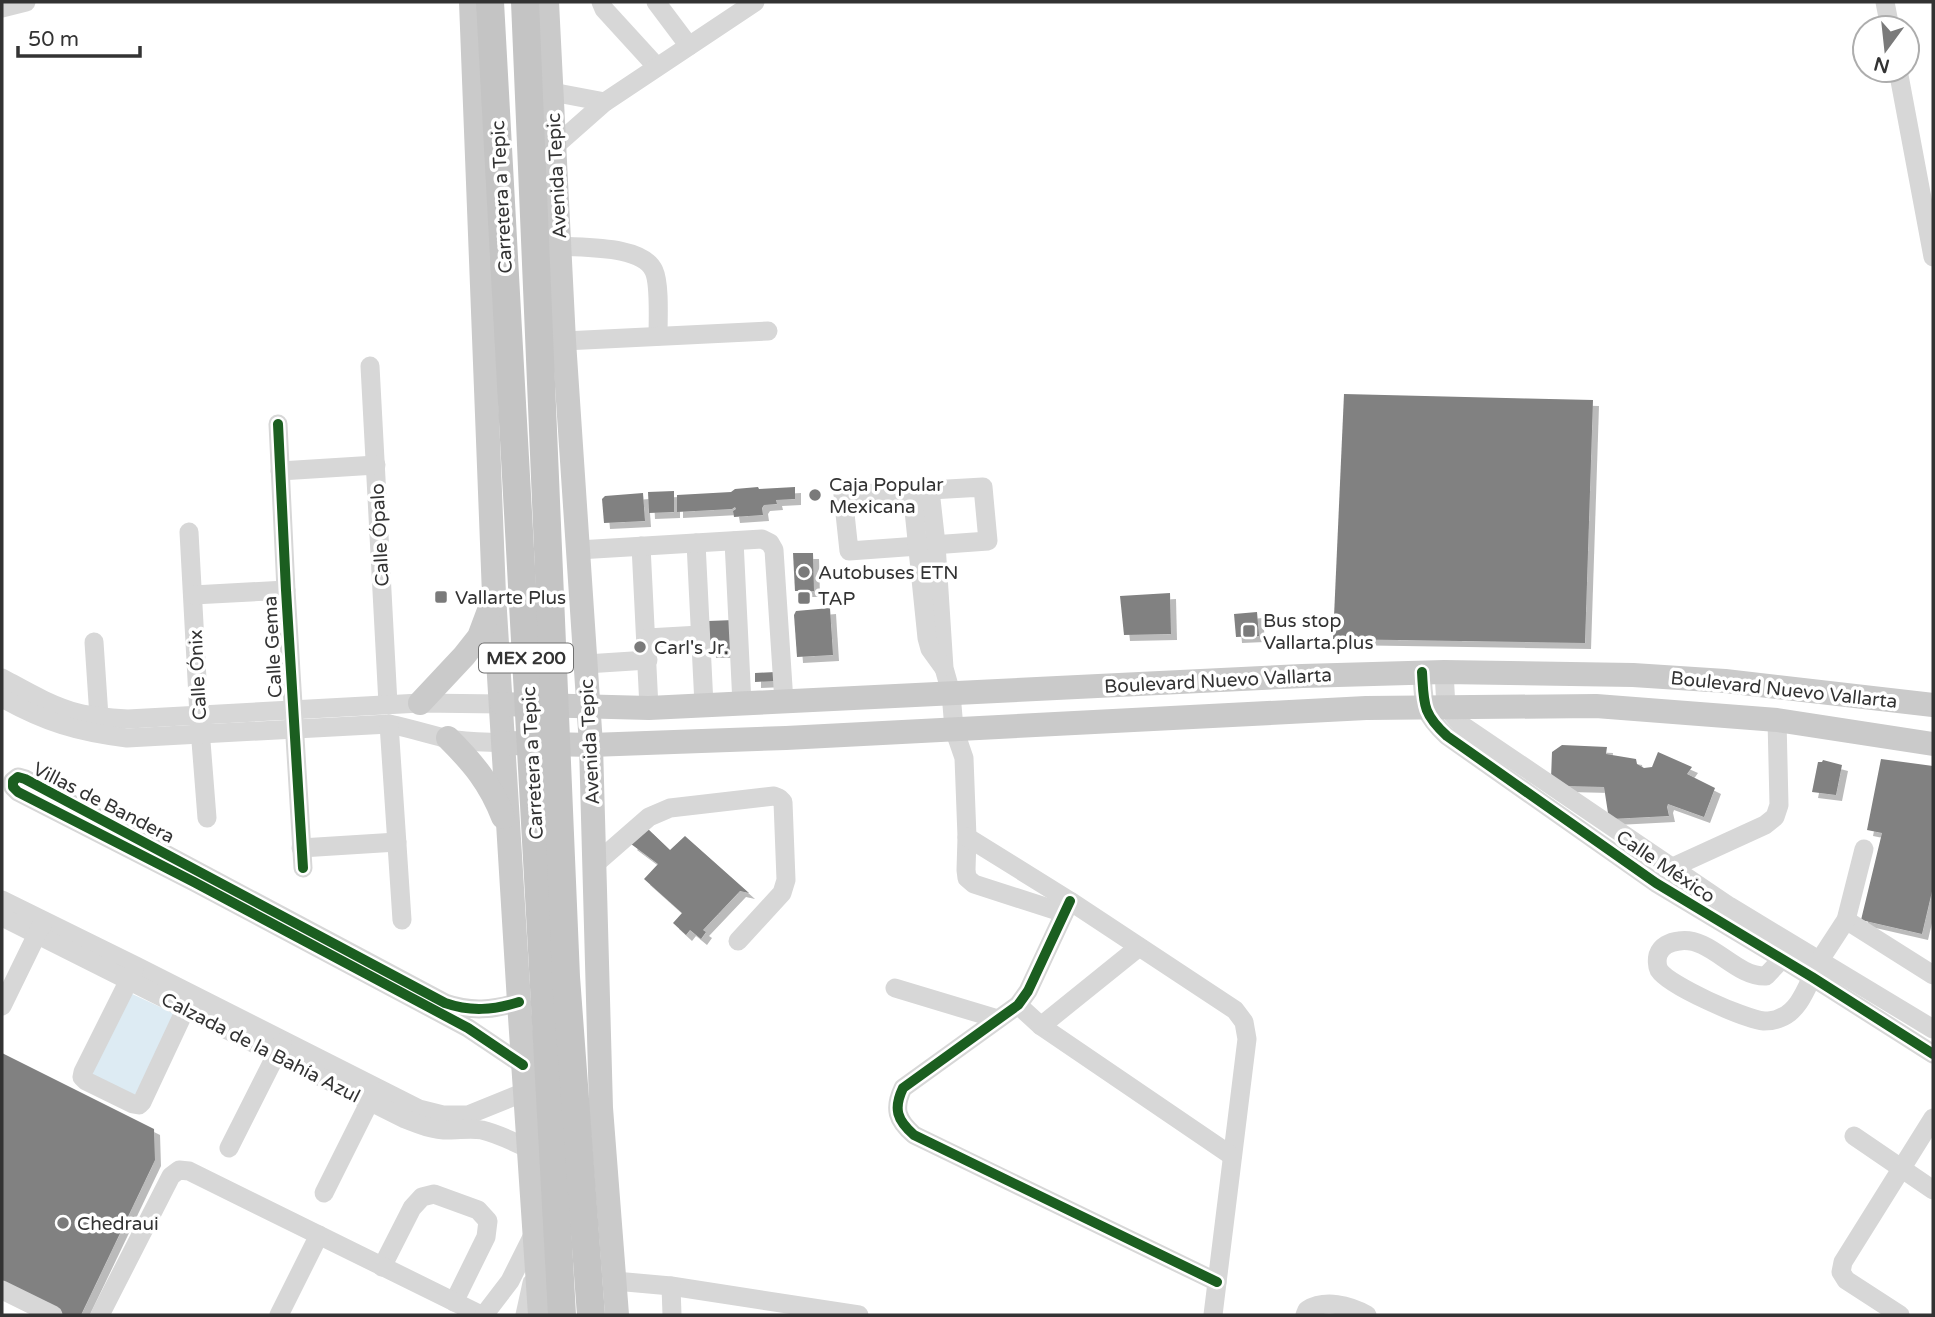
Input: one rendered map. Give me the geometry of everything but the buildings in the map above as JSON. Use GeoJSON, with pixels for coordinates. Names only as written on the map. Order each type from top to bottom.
{"type":"FeatureCollection","features":[{"type":"Feature","properties":{"kind":"highway","name":"Carretera a Tepic"},"geometry":{"type":"LineString","coordinates":[[490,2],[562,1315]]}},
{"type":"Feature","properties":{"kind":"highway","name":"Carretera a Tepic"},"geometry":{"type":"LineString","coordinates":[[525,2],[566,977],[592,1315]]}},
{"type":"Feature","properties":{"kind":"main road"},"geometry":{"type":"LineString","coordinates":[[471,2],[494,595],[540,1315]]}},
{"type":"Feature","properties":{"kind":"main road","name":"Avenida Tepic"},"geometry":{"type":"LineString","coordinates":[[547,2],[564,341],[591,745],[601,1108],[617,1315]]}},
{"type":"Feature","properties":{"kind":"main road"},"geometry":{"type":"LineString","coordinates":[[419,703],[479,637],[494,595]]}},
{"type":"Feature","properties":{"kind":"main road"},"geometry":{"type":"LineString","coordinates":[[586,668],[601,685],[645,708]]}},
{"type":"Feature","properties":{"kind":"main road","name":"Boulevard Nuevo Vallarta"},"geometry":{"type":"LineString","coordinates":[[502,704],[645,708],[1433,672],[1633,675],[1725,681],[1933,705]]}},
{"type":"Feature","properties":{"kind":"main road","name":"Boulevard Nuevo Vallarta"},"geometry":{"type":"LineString","coordinates":[[504,743],[591,745],[786,738],[1296,710],[1596,706],[1777,720],[1933,744]]}},
{"type":"Feature","properties":{"kind":"main road"},"geometry":{"type":"LineString","coordinates":[[447,738],[482,775],[495,795],[508,830]]}},
{"type":"Feature","properties":{"kind":"street"},"geometry":{"type":"LineString","coordinates":[[2,8],[26,2]]}},
{"type":"Feature","properties":{"kind":"street"},"geometry":{"type":"LineString","coordinates":[[601,2],[604,9],[657,67]]}},
{"type":"Feature","properties":{"kind":"street"},"geometry":{"type":"LineString","coordinates":[[656,2],[689,46]]}},
{"type":"Feature","properties":{"kind":"street"},"geometry":{"type":"LineString","coordinates":[[554,147],[605,102],[747,4]]}},
{"type":"Feature","properties":{"kind":"street"},"geometry":{"type":"LineString","coordinates":[[1901,84],[1933,257]]}},
{"type":"Feature","properties":{"kind":"street"},"geometry":{"type":"LineString","coordinates":[[552,93],[605,102]]}},
{"type":"Feature","properties":{"kind":"street"},"geometry":{"type":"LineString","coordinates":[[559,246],[610,250],[639,256],[649,262],[656,274],[658,336]]}},
{"type":"Feature","properties":{"kind":"street"},"geometry":{"type":"LineString","coordinates":[[564,341],[768,331]]}},
{"type":"Feature","properties":{"kind":"street","name":"Calle Ópalo"},"geometry":{"type":"LineString","coordinates":[[370,366],[388,704]]}},
{"type":"Feature","properties":{"kind":"street","name":"Calle Gema"},"geometry":{"type":"LineString","coordinates":[[278,424],[303,869]]}},
{"type":"Feature","properties":{"kind":"street"},"geometry":{"type":"LineString","coordinates":[[281,471],[376,465]]}},
{"type":"Feature","properties":{"kind":"street"},"geometry":{"type":"LineString","coordinates":[[983,487],[988,541],[849,551],[844,495],[921,490],[983,487]]}},
{"type":"Feature","properties":{"kind":"street"},"geometry":{"type":"LineString","coordinates":[[921,490],[944,668],[951,693],[954,729],[964,758],[967,878],[974,884],[1067,907]]}},
{"type":"Feature","properties":{"kind":"street","name":"Calle Ónix"},"geometry":{"type":"LineString","coordinates":[[189,532],[207,818]]}},
{"type":"Feature","properties":{"kind":"street"},"geometry":{"type":"LineString","coordinates":[[578,550],[762,539],[770,543],[774,550],[784,702]]}},
{"type":"Feature","properties":{"kind":"street"},"geometry":{"type":"LineString","coordinates":[[734,541],[742,704]]}},
{"type":"Feature","properties":{"kind":"street"},"geometry":{"type":"LineString","coordinates":[[696,543],[704,705]]}},
{"type":"Feature","properties":{"kind":"street"},"geometry":{"type":"LineString","coordinates":[[642,546],[648,660],[645,708]]}},
{"type":"Feature","properties":{"kind":"street"},"geometry":{"type":"LineString","coordinates":[[193,595],[286,590]]}},
{"type":"Feature","properties":{"kind":"street"},"geometry":{"type":"LineString","coordinates":[[647,638],[701,635]]}},
{"type":"Feature","properties":{"kind":"street"},"geometry":{"type":"LineString","coordinates":[[94,642],[99,717]]}},
{"type":"Feature","properties":{"kind":"street"},"geometry":{"type":"LineString","coordinates":[[586,668],[648,660]]}},
{"type":"Feature","properties":{"kind":"street"},"geometry":{"type":"LineString","coordinates":[[1433,672],[1435,707]]}},
{"type":"Feature","properties":{"kind":"street"},"geometry":{"type":"LineString","coordinates":[[2,678],[54,705],[77,713],[200,726]]}},
{"type":"Feature","properties":{"kind":"street"},"geometry":{"type":"LineString","coordinates":[[2,698],[50,722],[90,734],[127,738],[200,726],[293,719],[388,704],[502,704]]}},
{"type":"Feature","properties":{"kind":"street","name":"Calle México"},"geometry":{"type":"LineString","coordinates":[[1435,707],[1729,906],[1814,971],[1933,1054]]}},
{"type":"Feature","properties":{"kind":"street","name":"Calle México"},"geometry":{"type":"LineString","coordinates":[[1435,707],[1434,724],[1458,744],[1656,883],[1782,959],[1814,971],[1933,1029]]}},
{"type":"Feature","properties":{"kind":"street"},"geometry":{"type":"LineString","coordinates":[[293,719],[388,724],[447,738],[504,743]]}},
{"type":"Feature","properties":{"kind":"street"},"geometry":{"type":"LineString","coordinates":[[1671,868],[1765,825],[1775,817],[1779,805],[1777,720]]}},
{"type":"Feature","properties":{"kind":"street"},"geometry":{"type":"LineString","coordinates":[[388,724],[402,920]]}},
{"type":"Feature","properties":{"kind":"street","name":"Villas de Bandera"},"geometry":{"type":"LineString","coordinates":[[197,877],[25,779],[18,777],[13,781],[13,787],[18,792],[197,877],[457,1007],[523,1065]]}},
{"type":"Feature","properties":{"kind":"street"},"geometry":{"type":"LineString","coordinates":[[594,865],[649,817],[670,808],[774,796],[779,798],[783,802],[786,880],[782,893],[738,941]]}},
{"type":"Feature","properties":{"kind":"street"},"geometry":{"type":"LineString","coordinates":[[967,837],[1067,907],[1139,947],[1235,1010],[1244,1022],[1247,1039],[1213,1315]]}},
{"type":"Feature","properties":{"kind":"street"},"geometry":{"type":"LineString","coordinates":[[301,848],[397,842]]}},
{"type":"Feature","properties":{"kind":"street"},"geometry":{"type":"LineString","coordinates":[[1782,959],[1766,976],[1759,976],[1689,940],[1664,946],[1658,953],[1657,961],[1659,970],[1687,991],[1744,1015],[1766,1021],[1782,1018],[1801,999],[1814,971],[1846,920],[1864,849]]}},
{"type":"Feature","properties":{"kind":"street","name":"Calzada de la Bahía Azul"},"geometry":{"type":"LineString","coordinates":[[2,900],[41,928],[373,1095],[469,1122],[529,1149]]}},
{"type":"Feature","properties":{"kind":"street"},"geometry":{"type":"LineString","coordinates":[[1067,907],[1028,991],[1018,1005],[904,1088],[897,1100],[897,1113],[903,1125],[914,1135],[1217,1282]]}},
{"type":"Feature","properties":{"kind":"street","name":"Calzada de la Bahía Azul"},"geometry":{"type":"LineString","coordinates":[[2,917],[41,928]]}},
{"type":"Feature","properties":{"kind":"street"},"geometry":{"type":"LineString","coordinates":[[1846,920],[1933,975]]}},
{"type":"Feature","properties":{"kind":"street"},"geometry":{"type":"LineString","coordinates":[[2,1006],[41,928]]}},
{"type":"Feature","properties":{"kind":"street"},"geometry":{"type":"LineString","coordinates":[[1041,1026],[1139,947]]}},
{"type":"Feature","properties":{"kind":"street"},"geometry":{"type":"LineString","coordinates":[[133,973],[82,1077],[139,1105],[186,1008]]}},
{"type":"Feature","properties":{"kind":"street","name":"Calzada de la Bahía Azul"},"geometry":{"type":"LineString","coordinates":[[133,973],[186,1008],[280,1047]]}},
{"type":"Feature","properties":{"kind":"street"},"geometry":{"type":"LineString","coordinates":[[895,988],[998,1019]]}},
{"type":"Feature","properties":{"kind":"street","name":"Villas de Bandera"},"geometry":{"type":"LineString","coordinates":[[470,1019],[488,1009],[519,1002]]}},
{"type":"Feature","properties":{"kind":"street"},"geometry":{"type":"LineString","coordinates":[[1018,1005],[1041,1026],[1232,1156]]}},
{"type":"Feature","properties":{"kind":"street"},"geometry":{"type":"LineString","coordinates":[[229,1148],[280,1047]]}},
{"type":"Feature","properties":{"kind":"street","name":"Calzada de la Bahía Azul"},"geometry":{"type":"LineString","coordinates":[[469,1122],[525,1092]]}},
{"type":"Feature","properties":{"kind":"street"},"geometry":{"type":"LineString","coordinates":[[324,1193],[373,1095]]}},
{"type":"Feature","properties":{"kind":"street"},"geometry":{"type":"LineString","coordinates":[[1900,1315],[1846,1280],[1841,1272],[1843,1262],[1933,1118]]}},
{"type":"Feature","properties":{"kind":"street"},"geometry":{"type":"LineString","coordinates":[[1854,1136],[1933,1190]]}},
{"type":"Feature","properties":{"kind":"street"},"geometry":{"type":"LineString","coordinates":[[100,1315],[171,1176],[179,1170],[189,1171],[482,1315],[510,1281],[536,1240]]}},
{"type":"Feature","properties":{"kind":"street"},"geometry":{"type":"LineString","coordinates":[[382,1267],[412,1208],[422,1197],[434,1194],[478,1210],[488,1221],[486,1237],[454,1303]]}},
{"type":"Feature","properties":{"kind":"street"},"geometry":{"type":"LineString","coordinates":[[279,1315],[319,1236]]}},
{"type":"Feature","properties":{"kind":"street"},"geometry":{"type":"LineString","coordinates":[[524,1315],[532,1287],[536,1240]]}},
{"type":"Feature","properties":{"kind":"street"},"geometry":{"type":"LineString","coordinates":[[615,1281],[671,1286],[790,1309],[859,1315]]}},
{"type":"Feature","properties":{"kind":"street"},"geometry":{"type":"LineString","coordinates":[[671,1286],[672,1315]]}},
{"type":"Feature","properties":{"kind":"street"},"geometry":{"type":"LineString","coordinates":[[2,1290],[53,1315]]}},
{"type":"Feature","properties":{"kind":"street"},"geometry":{"type":"LineString","coordinates":[[1305,1315],[1307,1310],[1314,1306],[1333,1304],[1367,1315]]}},
{"type":"Feature","properties":{"kind":"shaded area"},"geometry":{"type":"Polygon","coordinates":[[[128,992],[175,1014],[136,1097],[89,1073],[128,992]]]}},
{"type":"Feature","properties":{"kind":"cycle path"},"geometry":{"type":"LineString","coordinates":[[278,424],[303,868]]}},
{"type":"Feature","properties":{"kind":"cycle path"},"geometry":{"type":"LineString","coordinates":[[1422,672],[1426,707],[1433,721],[1447,736],[1656,883],[1933,1054]]}},
{"type":"Feature","properties":{"kind":"cycle path"},"geometry":{"type":"LineString","coordinates":[[519,1002],[482,1009],[445,1003],[25,779],[18,777],[13,781],[13,787],[18,792],[468,1028],[523,1065]]}},
{"type":"Feature","properties":{"kind":"cycle path"},"geometry":{"type":"LineString","coordinates":[[1070,901],[1028,991],[1018,1005],[903,1088],[898,1102],[898,1114],[914,1135],[1217,1282]]}},
{"type":"Feature","properties":{"kind":"place","name":"Caja Popular Mexicana"},"geometry":{"type":"Point","coordinates":[815,495]}},
{"type":"Feature","properties":{"kind":"place","name":"Autobuses ETN"},"geometry":{"type":"Point","coordinates":[804,572]}},
{"type":"Feature","properties":{"kind":"place","name":"Vallarte Plus"},"geometry":{"type":"Point","coordinates":[441,597]}},
{"type":"Feature","properties":{"kind":"place","name":"TAP"},"geometry":{"type":"Point","coordinates":[804,598]}},
{"type":"Feature","properties":{"kind":"place","name":"Bus stop Vallarta.plus"},"geometry":{"type":"Point","coordinates":[1249,631]}},
{"type":"Feature","properties":{"kind":"place","name":"Carl's Jr."},"geometry":{"type":"Point","coordinates":[640,647]}},
{"type":"Feature","properties":{"kind":"place","name":"Chedraui"},"geometry":{"type":"Point","coordinates":[63,1223]}}]}
